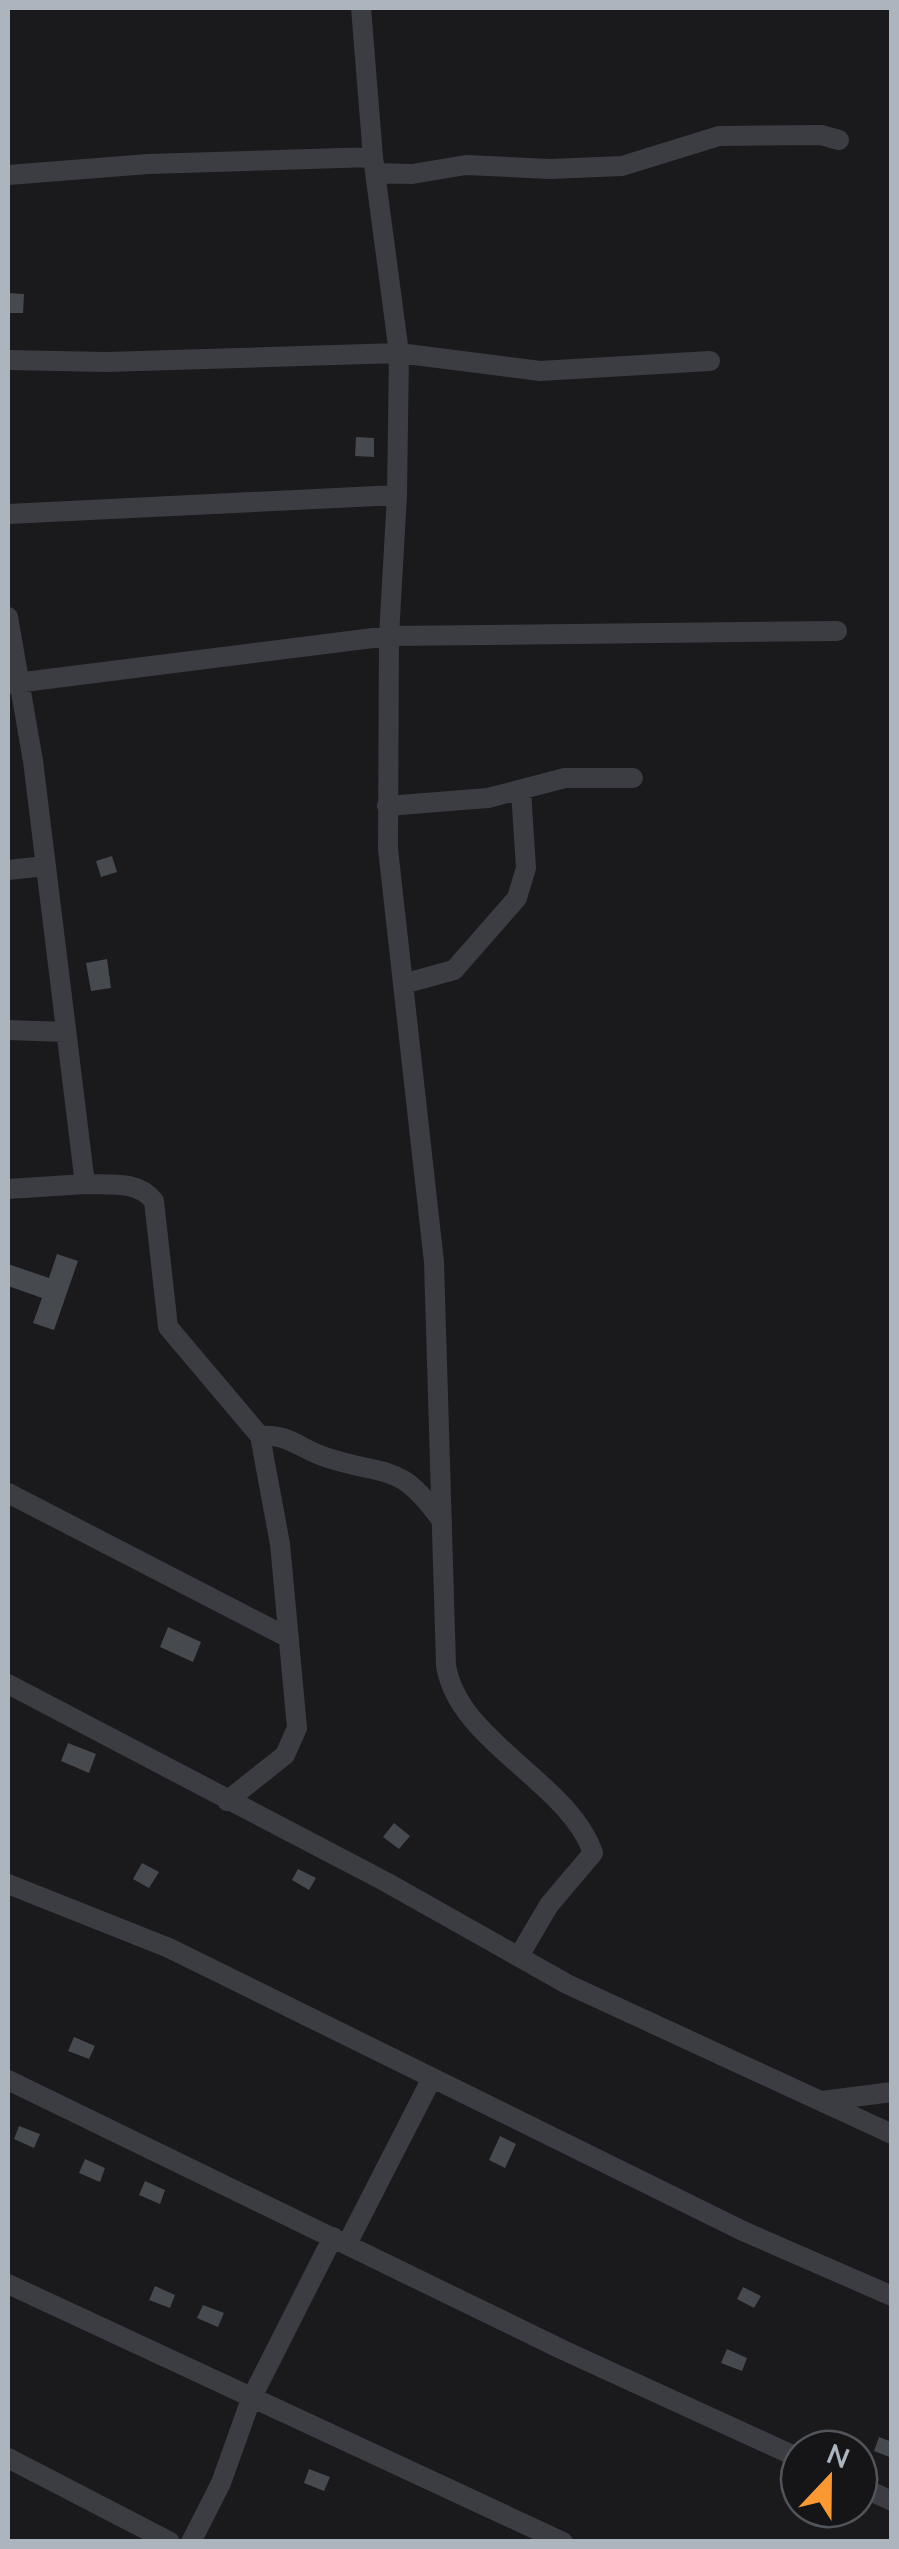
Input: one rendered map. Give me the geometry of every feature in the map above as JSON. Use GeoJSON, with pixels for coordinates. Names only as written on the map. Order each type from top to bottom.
{"type":"FeatureCollection","features":[{"type":"Feature","properties":{"kind":"street"},"geometry":{"type":"LineString","coordinates":[[361,8],[374,165],[399,353],[387,806],[432,1246],[446,1666],[454,1692],[472,1717],[554,1798],[593,1853],[549,1905],[519,1956]]}},
{"type":"Feature","properties":{"kind":"street"},"geometry":{"type":"LineString","coordinates":[[8,175],[148,164],[374,165],[412,174],[466,165],[550,169],[622,166],[719,136],[821,135],[839,140]]}},
{"type":"Feature","properties":{"kind":"street"},"geometry":{"type":"LineString","coordinates":[[8,360],[399,353],[540,371],[710,361]]}},
{"type":"Feature","properties":{"kind":"street"},"geometry":{"type":"LineString","coordinates":[[8,514],[396,495]]}},
{"type":"Feature","properties":{"kind":"street"},"geometry":{"type":"LineString","coordinates":[[8,617],[14,684],[45,866],[85,1184]]}},
{"type":"Feature","properties":{"kind":"street"},"geometry":{"type":"LineString","coordinates":[[14,684],[389,636],[837,631]]}},
{"type":"Feature","properties":{"kind":"street"},"geometry":{"type":"LineString","coordinates":[[387,806],[520,791],[565,778],[633,778]]}},
{"type":"Feature","properties":{"kind":"street"},"geometry":{"type":"LineString","coordinates":[[403,984],[454,970],[517,898],[526,868],[520,791]]}},
{"type":"Feature","properties":{"kind":"street"},"geometry":{"type":"LineString","coordinates":[[8,870],[45,866]]}},
{"type":"Feature","properties":{"kind":"street"},"geometry":{"type":"LineString","coordinates":[[8,1030],[66,1032]]}},
{"type":"Feature","properties":{"kind":"street"},"geometry":{"type":"LineString","coordinates":[[8,1189],[85,1184],[131,1186],[147,1191],[154,1201],[168,1327],[260,1436],[271,1479],[298,1716],[293,1739],[277,1764],[227,1801]]}},
{"type":"Feature","properties":{"kind":"street"},"geometry":{"type":"LineString","coordinates":[[260,1436],[286,1436],[326,1458],[376,1467],[411,1481],[441,1478]]}},
{"type":"Feature","properties":{"kind":"street"},"geometry":{"type":"LineString","coordinates":[[411,1481],[442,1521]]}},
{"type":"Feature","properties":{"kind":"street"},"geometry":{"type":"LineString","coordinates":[[8,1493],[289,1638]]}},
{"type":"Feature","properties":{"kind":"street"},"geometry":{"type":"LineString","coordinates":[[8,1684],[567,1984],[892,2134]]}},
{"type":"Feature","properties":{"kind":"street"},"geometry":{"type":"LineString","coordinates":[[8,1884],[170,1948],[743,2232],[892,2296]]}},
{"type":"Feature","properties":{"kind":"street"},"geometry":{"type":"LineString","coordinates":[[191,2542],[222,2484],[251,2399],[432,2078]]}},
{"type":"Feature","properties":{"kind":"street"},"geometry":{"type":"LineString","coordinates":[[8,2080],[563,2350],[779,2449]]}},
{"type":"Feature","properties":{"kind":"street"},"geometry":{"type":"LineString","coordinates":[[820,2101],[892,2092]]}},
{"type":"Feature","properties":{"kind":"street"},"geometry":{"type":"LineString","coordinates":[[8,2284],[563,2542]]}},
{"type":"Feature","properties":{"kind":"street"},"geometry":{"type":"LineString","coordinates":[[8,2458],[170,2542]]}},
{"type":"Feature","properties":{"kind":"building"},"geometry":{"type":"Polygon","coordinates":[[[8,293],[24,294],[23,313],[8,313],[8,293]]]}},
{"type":"Feature","properties":{"kind":"building"},"geometry":{"type":"Polygon","coordinates":[[[356,437],[374,438],[374,457],[355,456],[356,437]]]}},
{"type":"Feature","properties":{"kind":"building"},"geometry":{"type":"Polygon","coordinates":[[[112,856],[117,872],[101,877],[96,861],[112,856]]]}},
{"type":"Feature","properties":{"kind":"building"},"geometry":{"type":"Polygon","coordinates":[[[107,959],[111,988],[91,991],[86,963],[107,959]]]}},
{"type":"Feature","properties":{"kind":"building"},"geometry":{"type":"Polygon","coordinates":[[[57,1254],[78,1261],[54,1330],[33,1323],[42,1298],[8,1286],[8,1264],[49,1278],[57,1254]]]}},
{"type":"Feature","properties":{"kind":"building"},"geometry":{"type":"Polygon","coordinates":[[[168,1627],[201,1642],[193,1662],[160,1647],[168,1627]]]}},
{"type":"Feature","properties":{"kind":"building"},"geometry":{"type":"Polygon","coordinates":[[[68,1743],[96,1754],[89,1773],[61,1761],[68,1743]]]}},
{"type":"Feature","properties":{"kind":"building"},"geometry":{"type":"Polygon","coordinates":[[[394,1823],[410,1836],[399,1849],[383,1837],[394,1823]]]}},
{"type":"Feature","properties":{"kind":"building"},"geometry":{"type":"Polygon","coordinates":[[[142,1863],[159,1872],[149,1888],[133,1879],[142,1863]]]}},
{"type":"Feature","properties":{"kind":"building"},"geometry":{"type":"Polygon","coordinates":[[[298,1869],[316,1878],[309,1890],[292,1880],[298,1869]]]}},
{"type":"Feature","properties":{"kind":"building"},"geometry":{"type":"Polygon","coordinates":[[[74,2037],[95,2046],[89,2059],[68,2051],[74,2037]]]}},
{"type":"Feature","properties":{"kind":"building"},"geometry":{"type":"Polygon","coordinates":[[[19,2126],[40,2134],[34,2148],[14,2139],[19,2126]]]}},
{"type":"Feature","properties":{"kind":"building"},"geometry":{"type":"Polygon","coordinates":[[[500,2136],[516,2144],[505,2168],[489,2160],[500,2136]]]}},
{"type":"Feature","properties":{"kind":"building"},"geometry":{"type":"Polygon","coordinates":[[[85,2159],[105,2168],[100,2182],[79,2173],[85,2159]]]}},
{"type":"Feature","properties":{"kind":"building"},"geometry":{"type":"Polygon","coordinates":[[[145,2181],[165,2190],[160,2204],[139,2195],[145,2181]]]}},
{"type":"Feature","properties":{"kind":"building"},"geometry":{"type":"Polygon","coordinates":[[[155,2286],[175,2295],[170,2308],[149,2300],[155,2286]]]}},
{"type":"Feature","properties":{"kind":"building"},"geometry":{"type":"Polygon","coordinates":[[[743,2287],[761,2296],[754,2308],[737,2299],[743,2287]]]}},
{"type":"Feature","properties":{"kind":"building"},"geometry":{"type":"Polygon","coordinates":[[[203,2305],[224,2313],[218,2327],[197,2318],[203,2305]]]}},
{"type":"Feature","properties":{"kind":"building"},"geometry":{"type":"Polygon","coordinates":[[[727,2349],[747,2358],[742,2371],[721,2363],[727,2349]]]}},
{"type":"Feature","properties":{"kind":"building"},"geometry":{"type":"Polygon","coordinates":[[[879,2437],[892,2442],[892,2458],[879,2453],[879,2437]]]}},
{"type":"Feature","properties":{"kind":"building"},"geometry":{"type":"Polygon","coordinates":[[[309,2469],[330,2477],[324,2491],[304,2483],[309,2469]]]}}]}
